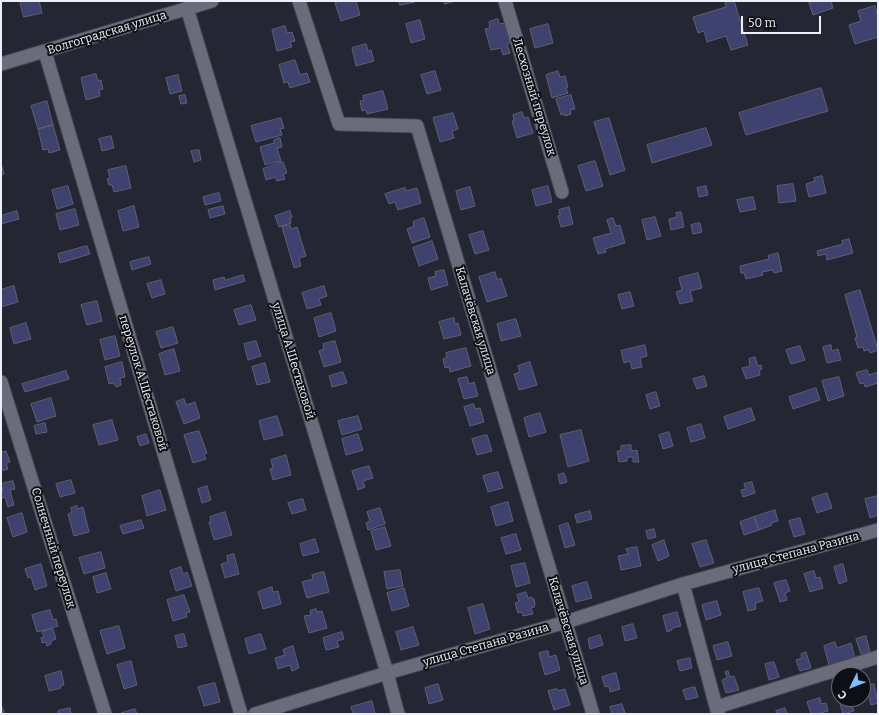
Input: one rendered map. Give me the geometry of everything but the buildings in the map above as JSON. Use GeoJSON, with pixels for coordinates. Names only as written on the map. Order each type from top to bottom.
{"type":"FeatureCollection","features":[{"type":"Feature","properties":{"kind":"street","name":"Волгоградская улица"},"geometry":{"type":"LineString","coordinates":[[1,64],[212,1]]}},
{"type":"Feature","properties":{"kind":"street","name":"Калачёвская улица"},"geometry":{"type":"LineString","coordinates":[[299,1],[339,124],[417,126],[593,714]]}},
{"type":"Feature","properties":{"kind":"street","name":"Лесхозный переулок"},"geometry":{"type":"LineString","coordinates":[[505,1],[562,192]]}},
{"type":"Feature","properties":{"kind":"street","name":"улица А.Шестаковой"},"geometry":{"type":"LineString","coordinates":[[187,8],[387,673],[398,714]]}},
{"type":"Feature","properties":{"kind":"street","name":"переулок А.Шестаковой"},"geometry":{"type":"LineString","coordinates":[[44,52],[241,714]]}},
{"type":"Feature","properties":{"kind":"street","name":"Солнечный переулок"},"geometry":{"type":"LineString","coordinates":[[1,382],[105,714]]}},
{"type":"Feature","properties":{"kind":"street","name":"улица Степана Разина"},"geometry":{"type":"LineString","coordinates":[[255,714],[387,673],[566,622],[683,584],[878,530]]}},
{"type":"Feature","properties":{"kind":"street"},"geometry":{"type":"LineString","coordinates":[[683,584],[718,711],[878,657]]}}]}
